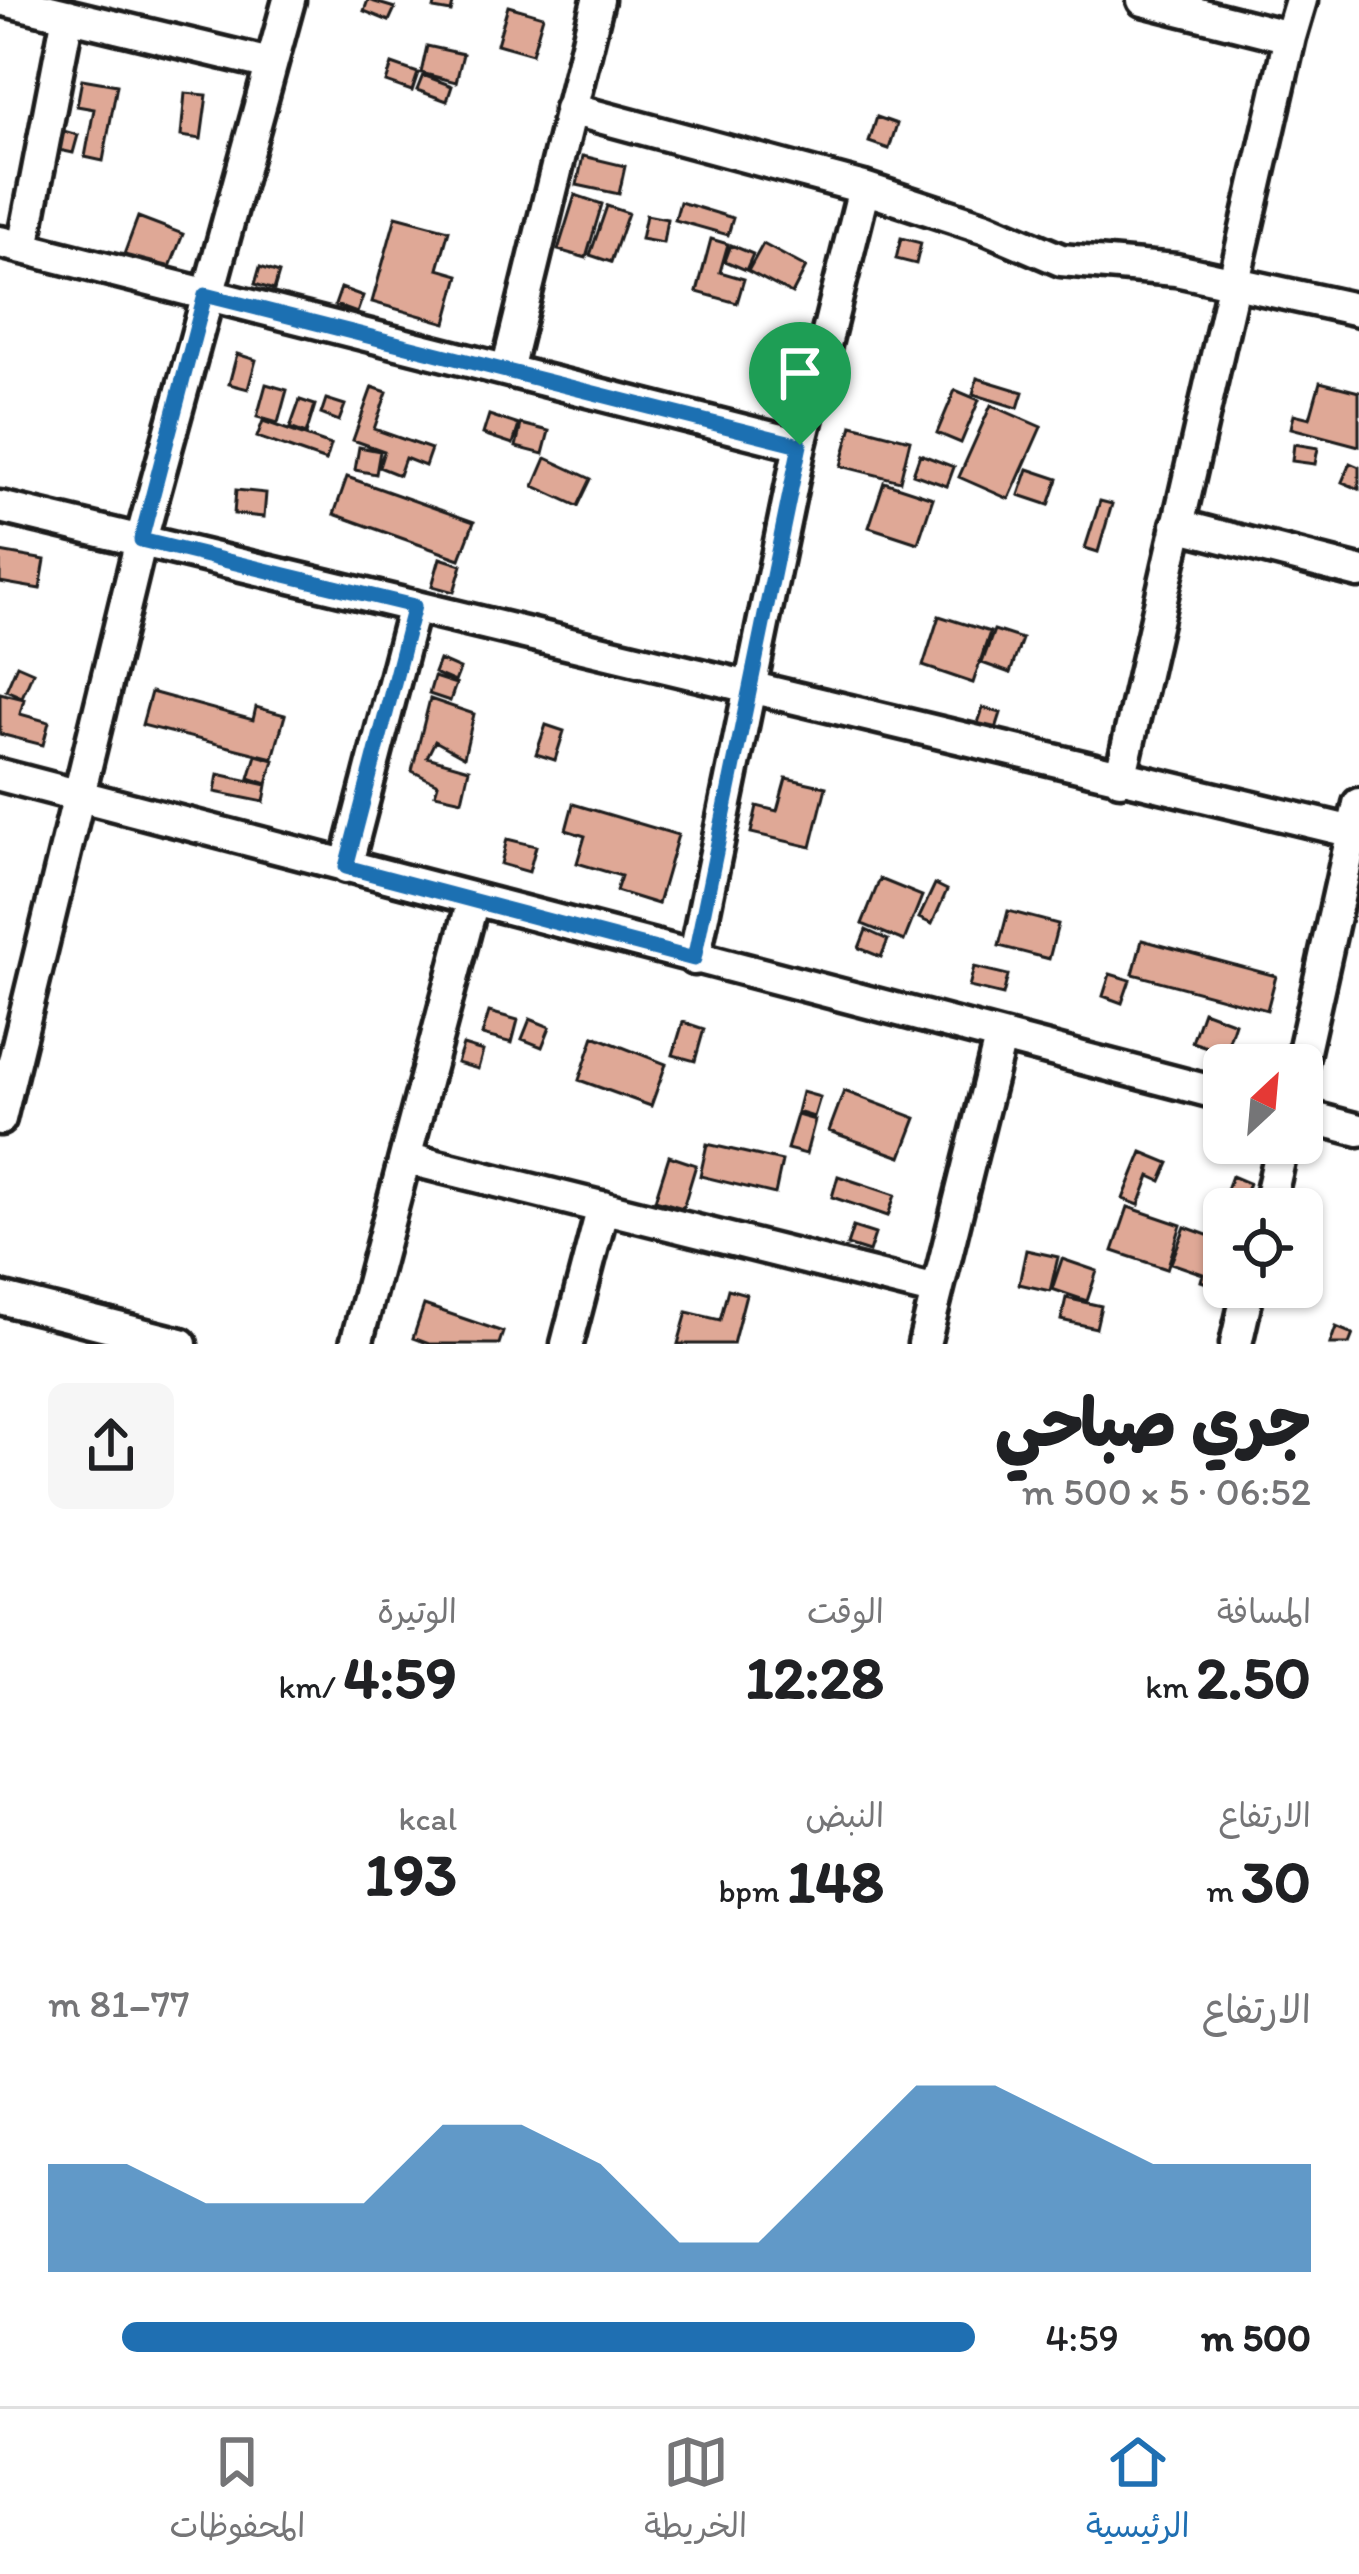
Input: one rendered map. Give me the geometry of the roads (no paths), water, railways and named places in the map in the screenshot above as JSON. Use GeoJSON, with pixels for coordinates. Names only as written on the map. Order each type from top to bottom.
{"type":"FeatureCollection","features":[{"type":"Feature","properties":{"kind":"street"},"geometry":{"type":"LineString","coordinates":[[4,0],[270,64]]}},
{"type":"Feature","properties":{"kind":"street"},"geometry":{"type":"LineString","coordinates":[[0,1119],[141,540],[289,0]]}},
{"type":"Feature","properties":{"kind":"street"},"geometry":{"type":"LineString","coordinates":[[507,370],[598,0]]}},
{"type":"Feature","properties":{"kind":"street"},"geometry":{"type":"LineString","coordinates":[[1143,0],[1290,37]]}},
{"type":"Feature","properties":{"kind":"street"},"geometry":{"type":"LineString","coordinates":[[1120,779],[1232,280],[1301,0]]}},
{"type":"Feature","properties":{"kind":"street"},"geometry":{"type":"LineString","coordinates":[[68,16],[11,245],[800,445]]}},
{"type":"Feature","properties":{"kind":"street"},"geometry":{"type":"LineString","coordinates":[[570,109],[864,188],[986,228],[1061,260],[1145,265],[1359,310]]}},
{"type":"Feature","properties":{"kind":"street"},"geometry":{"type":"LineString","coordinates":[[694,959],[800,445],[864,188]]}},
{"type":"Feature","properties":{"kind":"street"},"geometry":{"type":"LineString","coordinates":[[0,507],[1120,779],[1356,818],[1306,1044]]}},
{"type":"Feature","properties":{"kind":"street"},"geometry":{"type":"LineString","coordinates":[[1177,525],[1359,572]]}},
{"type":"Feature","properties":{"kind":"street"},"geometry":{"type":"LineString","coordinates":[[346,867],[414,606]]}},
{"type":"Feature","properties":{"kind":"street"},"geometry":{"type":"LineString","coordinates":[[0,775],[1203,1090]]}},
{"type":"Feature","properties":{"kind":"street"},"geometry":{"type":"LineString","coordinates":[[356,1344],[473,900]]}},
{"type":"Feature","properties":{"kind":"street"},"geometry":{"type":"LineString","coordinates":[[923,1344],[1000,1039]]}},
{"type":"Feature","properties":{"kind":"street"},"geometry":{"type":"LineString","coordinates":[[1323,1121],[1359,1130]]}},
{"type":"Feature","properties":{"kind":"street"},"geometry":{"type":"LineString","coordinates":[[405,1158],[937,1291]]}},
{"type":"Feature","properties":{"kind":"street"},"geometry":{"type":"LineString","coordinates":[[567,1344],[603,1208]]}},
{"type":"Feature","properties":{"kind":"street"},"geometry":{"type":"LineString","coordinates":[[0,1298],[181,1344]]}},
{"type":"Feature","properties":{"kind":"street"},"geometry":{"type":"LineString","coordinates":[[1236,1344],[1245,1308]]}}]}
